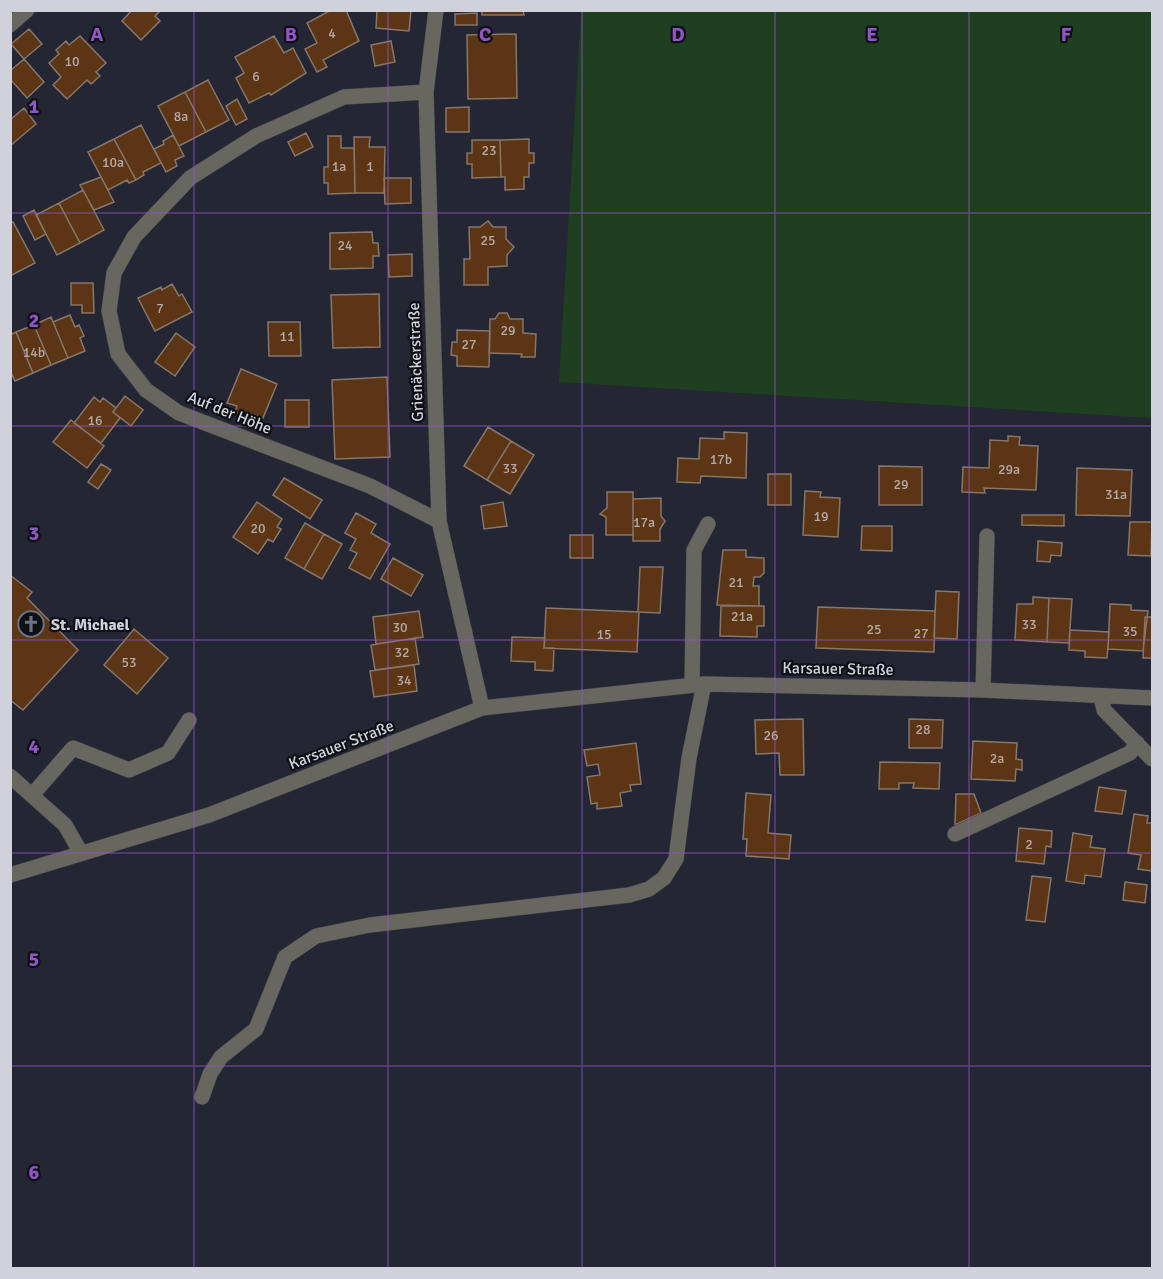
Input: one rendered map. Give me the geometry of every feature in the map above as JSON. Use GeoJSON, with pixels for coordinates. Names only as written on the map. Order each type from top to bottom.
{"type":"FeatureCollection","features":[{"type":"Feature","properties":{"kind":"street"},"geometry":{"type":"LineString","coordinates":[[10,25],[27,10]]}},
{"type":"Feature","properties":{"kind":"street","name":"Grienäckerstraße"},"geometry":{"type":"LineString","coordinates":[[436,10],[426,92],[438,521],[483,708]]}},
{"type":"Feature","properties":{"kind":"street","name":"Auf der Höhe"},"geometry":{"type":"LineString","coordinates":[[426,92],[344,97],[256,136],[190,178],[134,237],[114,273],[109,311],[118,354],[146,390],[179,413],[370,486],[438,521]]}},
{"type":"Feature","properties":{"kind":"street"},"geometry":{"type":"LineString","coordinates":[[202,1096],[210,1074],[221,1057],[255,1029],[285,957],[316,936],[370,926],[629,895],[649,889],[664,878],[676,859],[698,684],[694,550],[708,524]]}},
{"type":"Feature","properties":{"kind":"street"},"geometry":{"type":"LineString","coordinates":[[983,690],[987,536]]}},
{"type":"Feature","properties":{"kind":"street","name":"Karsauer Straße"},"geometry":{"type":"LineString","coordinates":[[10,875],[209,815],[483,708],[698,684],[983,690],[1152,698]]}},
{"type":"Feature","properties":{"kind":"street"},"geometry":{"type":"LineString","coordinates":[[1101,697],[1104,710],[1152,759]]}},
{"type":"Feature","properties":{"kind":"street"},"geometry":{"type":"LineString","coordinates":[[33,794],[73,748],[129,770],[168,753],[189,720]]}},
{"type":"Feature","properties":{"kind":"street"},"geometry":{"type":"LineString","coordinates":[[955,834],[1130,753],[1137,743]]}},
{"type":"Feature","properties":{"kind":"street"},"geometry":{"type":"LineString","coordinates":[[10,776],[33,794],[65,825],[81,853]]}},
{"type":"Feature","properties":{"kind":"green space"},"geometry":{"type":"Polygon","coordinates":[[[581,11],[1152,11],[1152,418],[559,382],[581,11]]]}},
{"type":"Feature","properties":{"kind":"building"},"geometry":{"type":"Polygon","coordinates":[[[132,10],[161,10],[155,16],[160,21],[141,40],[122,21],[132,10]]]}},
{"type":"Feature","properties":{"kind":"building"},"geometry":{"type":"Polygon","coordinates":[[[331,10],[346,10],[359,41],[323,60],[327,67],[317,72],[305,49],[317,43],[307,23],[331,10]]]}},
{"type":"Feature","properties":{"kind":"building"},"geometry":{"type":"Polygon","coordinates":[[[377,10],[411,10],[409,31],[376,28],[377,10]]]}},
{"type":"Feature","properties":{"kind":"building"},"geometry":{"type":"Polygon","coordinates":[[[482,10],[523,10],[524,15],[482,15],[482,10]]]}},
{"type":"Feature","properties":{"kind":"building"},"geometry":{"type":"Polygon","coordinates":[[[477,13],[477,25],[455,25],[455,14],[477,13]]]}},
{"type":"Feature","properties":{"kind":"building"},"geometry":{"type":"Polygon","coordinates":[[[29,29],[42,44],[24,59],[11,44],[29,29]]]}},
{"type":"Feature","properties":{"kind":"building"},"geometry":{"type":"Polygon","coordinates":[[[516,34],[517,98],[468,99],[467,35],[516,34]]]}},
{"type":"Feature","properties":{"kind":"building"},"geometry":{"type":"Polygon","coordinates":[[[80,36],[106,63],[96,72],[100,76],[91,84],[87,80],[67,99],[53,85],[61,77],[49,63],[59,54],[56,50],[66,41],[69,45],[80,36]]]}},
{"type":"Feature","properties":{"kind":"building"},"geometry":{"type":"Polygon","coordinates":[[[274,36],[284,53],[293,48],[306,73],[271,95],[269,93],[249,103],[236,78],[244,73],[235,57],[274,36]]]}},
{"type":"Feature","properties":{"kind":"building"},"geometry":{"type":"Polygon","coordinates":[[[391,41],[395,62],[375,66],[371,45],[391,41]]]}},
{"type":"Feature","properties":{"kind":"building"},"geometry":{"type":"Polygon","coordinates":[[[24,59],[44,82],[27,98],[10,79],[10,71],[24,59]]]}},
{"type":"Feature","properties":{"kind":"building"},"geometry":{"type":"Polygon","coordinates":[[[208,80],[229,120],[206,132],[185,92],[208,80]]]}},
{"type":"Feature","properties":{"kind":"building"},"geometry":{"type":"Polygon","coordinates":[[[185,92],[206,132],[179,146],[158,106],[185,92]]]}},
{"type":"Feature","properties":{"kind":"building"},"geometry":{"type":"Polygon","coordinates":[[[237,99],[247,119],[236,125],[226,106],[237,99]]]}},
{"type":"Feature","properties":{"kind":"building"},"geometry":{"type":"Polygon","coordinates":[[[469,107],[469,132],[446,132],[446,108],[469,107]]]}},
{"type":"Feature","properties":{"kind":"building"},"geometry":{"type":"Polygon","coordinates":[[[24,108],[36,124],[10,146],[10,120],[24,108]]]}},
{"type":"Feature","properties":{"kind":"building"},"geometry":{"type":"Polygon","coordinates":[[[141,125],[161,163],[143,172],[144,175],[136,180],[114,139],[141,125]]]}},
{"type":"Feature","properties":{"kind":"building"},"geometry":{"type":"Polygon","coordinates":[[[306,133],[313,147],[295,156],[288,142],[306,133]]]}},
{"type":"Feature","properties":{"kind":"building"},"geometry":{"type":"Polygon","coordinates":[[[173,135],[184,156],[175,160],[177,166],[166,172],[154,149],[164,144],[163,141],[173,135]]]}},
{"type":"Feature","properties":{"kind":"building"},"geometry":{"type":"Polygon","coordinates":[[[328,136],[341,136],[341,148],[354,148],[355,193],[328,194],[328,183],[324,183],[324,167],[328,167],[328,136]]]}},
{"type":"Feature","properties":{"kind":"building"},"geometry":{"type":"Polygon","coordinates":[[[354,137],[370,137],[369,147],[385,147],[384,193],[355,193],[354,137]]]}},
{"type":"Feature","properties":{"kind":"building"},"geometry":{"type":"Polygon","coordinates":[[[114,139],[136,180],[129,183],[127,180],[108,190],[88,152],[114,139]]]}},
{"type":"Feature","properties":{"kind":"building"},"geometry":{"type":"Polygon","coordinates":[[[529,139],[529,153],[534,153],[534,163],[529,163],[529,177],[524,177],[524,189],[505,190],[505,177],[501,177],[500,140],[529,139]]]}},
{"type":"Feature","properties":{"kind":"building"},"geometry":{"type":"Polygon","coordinates":[[[472,140],[500,140],[501,177],[472,178],[472,164],[467,164],[467,153],[472,153],[472,140]]]}},
{"type":"Feature","properties":{"kind":"building"},"geometry":{"type":"Polygon","coordinates":[[[101,177],[114,202],[94,210],[80,185],[101,177]]]}},
{"type":"Feature","properties":{"kind":"building"},"geometry":{"type":"Polygon","coordinates":[[[384,178],[411,178],[411,203],[385,204],[384,178]]]}},
{"type":"Feature","properties":{"kind":"building"},"geometry":{"type":"Polygon","coordinates":[[[83,190],[104,230],[80,243],[59,203],[83,190]]]}},
{"type":"Feature","properties":{"kind":"building"},"geometry":{"type":"Polygon","coordinates":[[[59,203],[80,243],[57,255],[36,215],[59,203]]]}},
{"type":"Feature","properties":{"kind":"building"},"geometry":{"type":"Polygon","coordinates":[[[34,210],[46,234],[35,240],[23,216],[34,210]]]}},
{"type":"Feature","properties":{"kind":"building"},"geometry":{"type":"Polygon","coordinates":[[[488,221],[493,227],[506,227],[506,239],[514,247],[507,255],[507,266],[488,267],[488,285],[464,285],[464,259],[470,259],[469,227],[480,227],[488,221]]]}},
{"type":"Feature","properties":{"kind":"building"},"geometry":{"type":"Polygon","coordinates":[[[13,222],[35,263],[10,276],[10,224],[13,222]]]}},
{"type":"Feature","properties":{"kind":"building"},"geometry":{"type":"Polygon","coordinates":[[[372,232],[373,243],[378,243],[379,256],[373,256],[373,268],[330,269],[330,233],[372,232]]]}},
{"type":"Feature","properties":{"kind":"building"},"geometry":{"type":"Polygon","coordinates":[[[412,254],[412,276],[389,277],[388,255],[412,254]]]}},
{"type":"Feature","properties":{"kind":"building"},"geometry":{"type":"Polygon","coordinates":[[[71,283],[93,283],[94,313],[82,313],[82,305],[71,305],[71,283]]]}},
{"type":"Feature","properties":{"kind":"building"},"geometry":{"type":"Polygon","coordinates":[[[172,284],[179,296],[182,294],[192,312],[155,331],[138,298],[172,284]]]}},
{"type":"Feature","properties":{"kind":"building"},"geometry":{"type":"Polygon","coordinates":[[[379,294],[380,347],[333,348],[331,295],[379,294]]]}},
{"type":"Feature","properties":{"kind":"building"},"geometry":{"type":"Polygon","coordinates":[[[499,313],[507,313],[510,319],[523,319],[523,333],[536,334],[535,357],[521,357],[522,354],[489,353],[490,319],[495,319],[499,313]]]}},
{"type":"Feature","properties":{"kind":"building"},"geometry":{"type":"Polygon","coordinates":[[[70,315],[75,327],[79,325],[84,336],[80,338],[85,351],[68,358],[53,322],[70,315]]]}},
{"type":"Feature","properties":{"kind":"building"},"geometry":{"type":"Polygon","coordinates":[[[51,317],[68,358],[51,365],[34,325],[51,317]]]}},
{"type":"Feature","properties":{"kind":"building"},"geometry":{"type":"Polygon","coordinates":[[[268,322],[300,322],[301,356],[269,356],[268,322]]]}},
{"type":"Feature","properties":{"kind":"building"},"geometry":{"type":"Polygon","coordinates":[[[34,325],[51,365],[33,373],[16,332],[34,325]]]}},
{"type":"Feature","properties":{"kind":"building"},"geometry":{"type":"Polygon","coordinates":[[[457,330],[490,331],[489,367],[457,366],[457,356],[451,355],[452,342],[457,342],[457,330]]]}},
{"type":"Feature","properties":{"kind":"building"},"geometry":{"type":"Polygon","coordinates":[[[16,332],[33,373],[15,381],[10,370],[10,335],[16,332]]]}},
{"type":"Feature","properties":{"kind":"building"},"geometry":{"type":"Polygon","coordinates":[[[176,333],[195,347],[175,376],[155,362],[176,333]]]}},
{"type":"Feature","properties":{"kind":"building"},"geometry":{"type":"Polygon","coordinates":[[[241,369],[277,384],[263,418],[251,414],[250,418],[235,412],[237,406],[227,403],[241,369]]]}},
{"type":"Feature","properties":{"kind":"building"},"geometry":{"type":"Polygon","coordinates":[[[387,377],[390,457],[335,459],[332,380],[387,377]]]}},
{"type":"Feature","properties":{"kind":"building"},"geometry":{"type":"Polygon","coordinates":[[[125,396],[143,410],[131,426],[113,412],[125,396]]]}},
{"type":"Feature","properties":{"kind":"building"},"geometry":{"type":"Polygon","coordinates":[[[94,397],[100,402],[103,398],[116,408],[113,412],[120,418],[101,443],[74,423],[94,397]]]}},
{"type":"Feature","properties":{"kind":"building"},"geometry":{"type":"Polygon","coordinates":[[[285,400],[309,400],[309,427],[285,427],[285,400]]]}},
{"type":"Feature","properties":{"kind":"building"},"geometry":{"type":"Polygon","coordinates":[[[71,420],[104,446],[87,468],[53,442],[71,420]]]}},
{"type":"Feature","properties":{"kind":"building"},"geometry":{"type":"Polygon","coordinates":[[[488,427],[511,441],[487,480],[464,466],[488,427]]]}},
{"type":"Feature","properties":{"kind":"building"},"geometry":{"type":"Polygon","coordinates":[[[724,432],[747,433],[746,478],[701,476],[700,483],[677,482],[678,458],[699,459],[700,438],[724,439],[724,432]]]}},
{"type":"Feature","properties":{"kind":"building"},"geometry":{"type":"Polygon","coordinates":[[[1008,436],[1020,437],[1019,445],[1038,446],[1036,490],[984,488],[985,493],[962,492],[963,467],[989,468],[990,440],[1008,441],[1008,436]]]}},
{"type":"Feature","properties":{"kind":"building"},"geometry":{"type":"Polygon","coordinates":[[[511,441],[534,455],[510,494],[487,480],[511,441]]]}},
{"type":"Feature","properties":{"kind":"building"},"geometry":{"type":"Polygon","coordinates":[[[101,464],[111,470],[98,489],[88,482],[101,464]]]}},
{"type":"Feature","properties":{"kind":"building"},"geometry":{"type":"Polygon","coordinates":[[[879,466],[922,467],[922,505],[879,505],[879,466]]]}},
{"type":"Feature","properties":{"kind":"building"},"geometry":{"type":"Polygon","coordinates":[[[1077,468],[1132,470],[1130,516],[1076,515],[1077,468]]]}},
{"type":"Feature","properties":{"kind":"building"},"geometry":{"type":"Polygon","coordinates":[[[768,474],[791,474],[791,505],[768,505],[768,474]]]}},
{"type":"Feature","properties":{"kind":"building"},"geometry":{"type":"Polygon","coordinates":[[[284,478],[322,500],[310,519],[273,495],[284,478]]]}},
{"type":"Feature","properties":{"kind":"building"},"geometry":{"type":"Polygon","coordinates":[[[805,491],[821,492],[820,497],[840,498],[838,537],[803,535],[805,491]]]}},
{"type":"Feature","properties":{"kind":"building"},"geometry":{"type":"Polygon","coordinates":[[[607,492],[633,492],[633,535],[606,535],[606,517],[600,514],[607,508],[607,492]]]}},
{"type":"Feature","properties":{"kind":"building"},"geometry":{"type":"Polygon","coordinates":[[[661,498],[661,516],[665,521],[660,529],[660,541],[633,541],[633,499],[661,498]]]}},
{"type":"Feature","properties":{"kind":"building"},"geometry":{"type":"Polygon","coordinates":[[[257,502],[282,519],[277,527],[281,529],[273,542],[268,539],[258,554],[233,537],[257,502]]]}},
{"type":"Feature","properties":{"kind":"building"},"geometry":{"type":"Polygon","coordinates":[[[503,502],[507,526],[484,529],[481,506],[503,502]]]}},
{"type":"Feature","properties":{"kind":"building"},"geometry":{"type":"Polygon","coordinates":[[[356,513],[376,524],[371,533],[390,544],[370,579],[349,568],[357,553],[350,550],[356,539],[345,533],[356,513]]]}},
{"type":"Feature","properties":{"kind":"building"},"geometry":{"type":"Polygon","coordinates":[[[1022,515],[1064,515],[1064,526],[1022,525],[1022,515]]]}},
{"type":"Feature","properties":{"kind":"building"},"geometry":{"type":"Polygon","coordinates":[[[1130,522],[1152,522],[1151,556],[1128,555],[1130,522]]]}},
{"type":"Feature","properties":{"kind":"building"},"geometry":{"type":"Polygon","coordinates":[[[305,523],[324,534],[304,569],[285,558],[305,523]]]}},
{"type":"Feature","properties":{"kind":"building"},"geometry":{"type":"Polygon","coordinates":[[[862,526],[892,526],[892,551],[861,550],[862,526]]]}},
{"type":"Feature","properties":{"kind":"building"},"geometry":{"type":"Polygon","coordinates":[[[324,534],[342,544],[322,579],[304,569],[324,534]]]}},
{"type":"Feature","properties":{"kind":"building"},"geometry":{"type":"Polygon","coordinates":[[[570,535],[593,535],[593,558],[570,558],[570,535]]]}},
{"type":"Feature","properties":{"kind":"building"},"geometry":{"type":"Polygon","coordinates":[[[1038,541],[1062,543],[1061,556],[1051,555],[1050,562],[1037,561],[1038,541]]]}},
{"type":"Feature","properties":{"kind":"building"},"geometry":{"type":"Polygon","coordinates":[[[723,550],[746,550],[746,557],[764,558],[764,573],[760,577],[754,577],[753,586],[759,586],[759,606],[717,605],[723,550]]]}},
{"type":"Feature","properties":{"kind":"building"},"geometry":{"type":"Polygon","coordinates":[[[393,558],[423,575],[411,596],[381,579],[393,558]]]}},
{"type":"Feature","properties":{"kind":"building"},"geometry":{"type":"Polygon","coordinates":[[[640,567],[663,567],[660,613],[638,612],[640,567]]]}},
{"type":"Feature","properties":{"kind":"building","name":"St. Michael"},"geometry":{"type":"Polygon","coordinates":[[[10,575],[32,592],[27,598],[78,650],[23,710],[10,700],[10,575]]]}},
{"type":"Feature","properties":{"kind":"building"},"geometry":{"type":"Polygon","coordinates":[[[936,591],[959,592],[957,639],[934,638],[936,591]]]}},
{"type":"Feature","properties":{"kind":"building"},"geometry":{"type":"Polygon","coordinates":[[[1033,597],[1049,598],[1047,642],[1015,640],[1017,604],[1033,604],[1033,597]]]}},
{"type":"Feature","properties":{"kind":"building"},"geometry":{"type":"Polygon","coordinates":[[[1049,598],[1072,599],[1069,643],[1047,642],[1049,598]]]}},
{"type":"Feature","properties":{"kind":"building"},"geometry":{"type":"Polygon","coordinates":[[[1110,604],[1131,605],[1131,610],[1148,611],[1143,651],[1108,649],[1110,604]]]}},
{"type":"Feature","properties":{"kind":"building"},"geometry":{"type":"Polygon","coordinates":[[[721,606],[764,606],[764,626],[757,626],[757,637],[720,636],[721,606]]]}},
{"type":"Feature","properties":{"kind":"building"},"geometry":{"type":"Polygon","coordinates":[[[818,607],[935,611],[934,652],[816,648],[818,607]]]}},
{"type":"Feature","properties":{"kind":"building"},"geometry":{"type":"Polygon","coordinates":[[[546,608],[639,612],[637,652],[544,648],[546,608]]]}},
{"type":"Feature","properties":{"kind":"building"},"geometry":{"type":"Polygon","coordinates":[[[419,611],[423,637],[376,644],[373,617],[419,611]]]}},
{"type":"Feature","properties":{"kind":"building"},"geometry":{"type":"Polygon","coordinates":[[[1145,617],[1152,617],[1152,658],[1143,658],[1145,617]]]}},
{"type":"Feature","properties":{"kind":"building"},"geometry":{"type":"Polygon","coordinates":[[[134,629],[168,658],[137,694],[104,665],[134,629]]]}},
{"type":"Feature","properties":{"kind":"building"},"geometry":{"type":"Polygon","coordinates":[[[1070,630],[1109,632],[1107,658],[1085,657],[1085,651],[1069,650],[1070,630]]]}},
{"type":"Feature","properties":{"kind":"building"},"geometry":{"type":"Polygon","coordinates":[[[512,637],[545,638],[544,648],[554,648],[553,671],[535,670],[535,662],[511,661],[512,637]]]}},
{"type":"Feature","properties":{"kind":"building"},"geometry":{"type":"Polygon","coordinates":[[[415,638],[419,664],[375,670],[371,645],[415,638]]]}},
{"type":"Feature","properties":{"kind":"building"},"geometry":{"type":"Polygon","coordinates":[[[414,665],[417,691],[374,697],[370,671],[414,665]]]}},
{"type":"Feature","properties":{"kind":"building"},"geometry":{"type":"Polygon","coordinates":[[[803,719],[804,775],[780,775],[779,753],[756,754],[755,720],[803,719]]]}},
{"type":"Feature","properties":{"kind":"building"},"geometry":{"type":"Polygon","coordinates":[[[909,719],[943,720],[942,748],[909,748],[909,719]]]}},
{"type":"Feature","properties":{"kind":"building"},"geometry":{"type":"Polygon","coordinates":[[[973,741],[1017,743],[1016,759],[1022,760],[1022,770],[1016,769],[1015,781],[971,779],[973,741]]]}},
{"type":"Feature","properties":{"kind":"building"},"geometry":{"type":"Polygon","coordinates":[[[636,743],[641,784],[630,785],[631,791],[620,793],[622,806],[597,809],[597,803],[591,804],[587,777],[600,775],[598,764],[587,766],[584,750],[636,743]]]}},
{"type":"Feature","properties":{"kind":"building"},"geometry":{"type":"Polygon","coordinates":[[[880,762],[940,763],[939,789],[913,788],[914,783],[899,783],[899,789],[879,789],[880,762]]]}},
{"type":"Feature","properties":{"kind":"building"},"geometry":{"type":"Polygon","coordinates":[[[1099,787],[1126,791],[1122,814],[1095,811],[1099,787]]]}},
{"type":"Feature","properties":{"kind":"building"},"geometry":{"type":"Polygon","coordinates":[[[746,793],[771,795],[768,833],[791,835],[789,859],[746,856],[747,839],[743,839],[746,793]]]}},
{"type":"Feature","properties":{"kind":"building"},"geometry":{"type":"Polygon","coordinates":[[[956,794],[974,794],[981,813],[955,825],[956,794]]]}},
{"type":"Feature","properties":{"kind":"building"},"geometry":{"type":"Polygon","coordinates":[[[1134,814],[1148,816],[1147,823],[1152,823],[1152,871],[1138,869],[1141,855],[1128,853],[1134,814]]]}},
{"type":"Feature","properties":{"kind":"building"},"geometry":{"type":"Polygon","coordinates":[[[1019,828],[1052,831],[1051,847],[1046,846],[1044,864],[1016,861],[1019,828]]]}},
{"type":"Feature","properties":{"kind":"building"},"geometry":{"type":"Polygon","coordinates":[[[1073,833],[1092,836],[1090,847],[1105,849],[1101,877],[1085,875],[1084,884],[1066,881],[1073,833]]]}},
{"type":"Feature","properties":{"kind":"building"},"geometry":{"type":"Polygon","coordinates":[[[1032,876],[1051,878],[1045,922],[1026,920],[1032,876]]]}},
{"type":"Feature","properties":{"kind":"building"},"geometry":{"type":"Polygon","coordinates":[[[1125,882],[1147,885],[1145,903],[1123,900],[1125,882]]]}},
{"type":"Feature","properties":{"kind":"place","name":"St. Michael"},"geometry":{"type":"Point","coordinates":[31,624]}}]}
